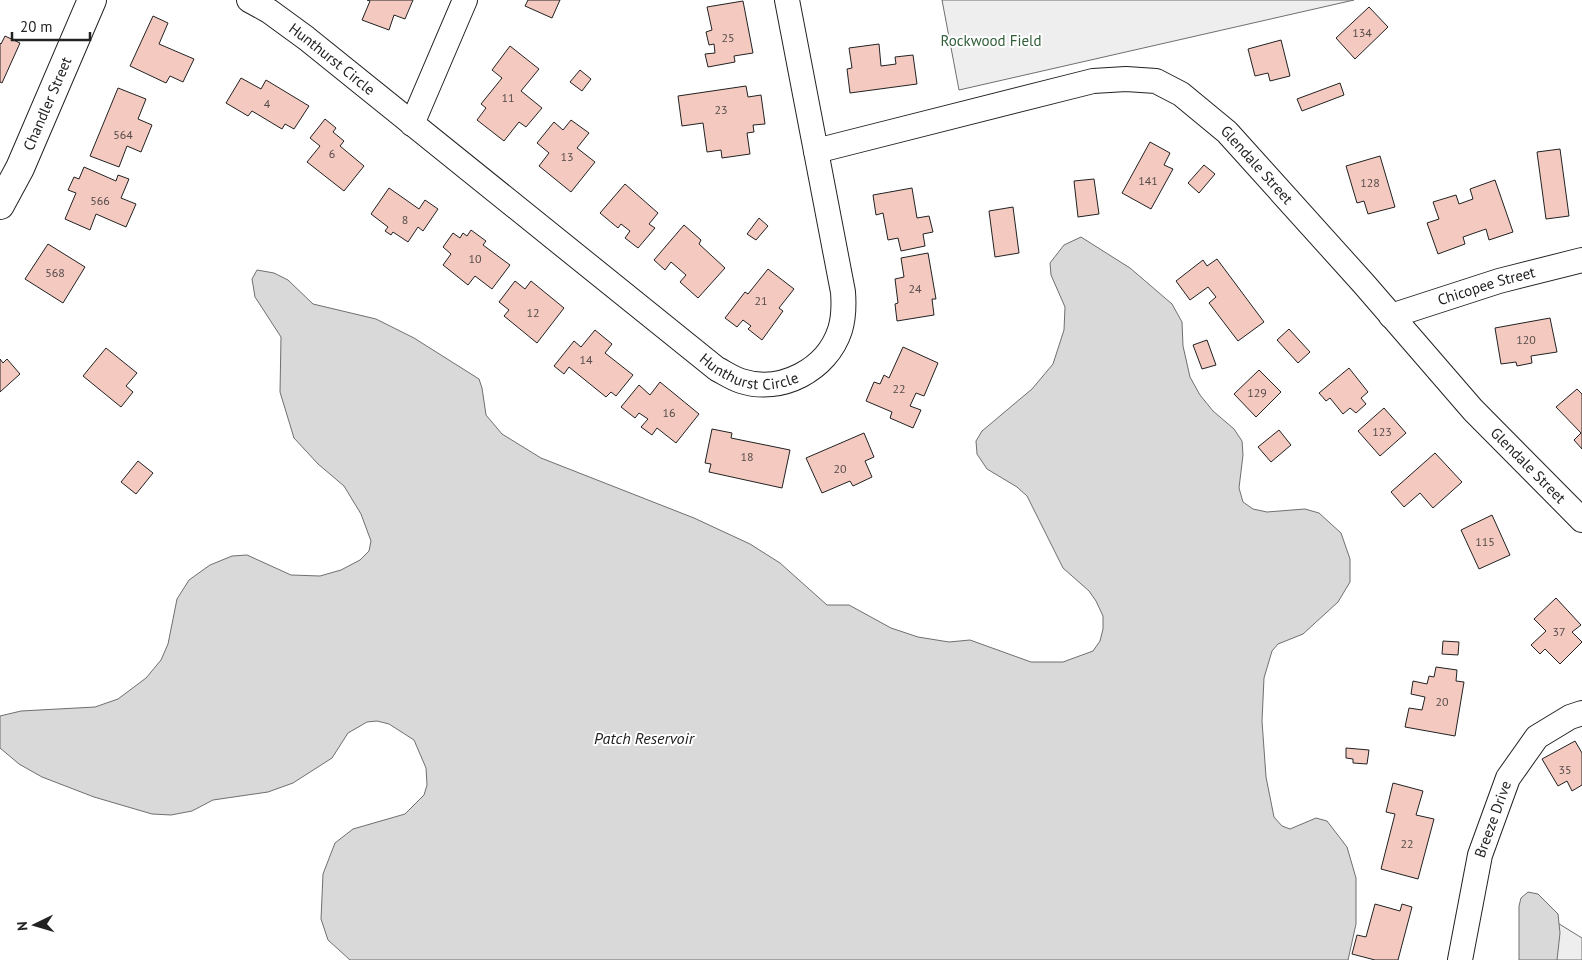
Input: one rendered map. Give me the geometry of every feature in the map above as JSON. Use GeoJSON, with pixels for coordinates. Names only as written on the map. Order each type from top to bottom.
{"type":"FeatureCollection","features":[{"type":"Feature","properties":{"kind":"main road","name":"Chandler Street"},"geometry":{"type":"LineString","coordinates":[[0,205],[20,168],[92,0]]}},
{"type":"Feature","properties":{"kind":"street","name":"Hunthurst Circle"},"geometry":{"type":"LineString","coordinates":[[249,0],[269,11],[306,38],[717,369],[741,381],[768,385],[795,379],[818,364],[835,343],[844,311],[843,292],[787,0]]}},
{"type":"Feature","properties":{"kind":"street"},"geometry":{"type":"LineString","coordinates":[[412,124],[465,0]]}},
{"type":"Feature","properties":{"kind":"street","name":"Glendale Street"},"geometry":{"type":"LineString","coordinates":[[816,151],[1093,81],[1126,79],[1156,81],[1181,94],[1226,132],[1473,410],[1582,520]]}},
{"type":"Feature","properties":{"kind":"street","name":"Chicopee Street"},"geometry":{"type":"LineString","coordinates":[[1391,316],[1499,281],[1582,260]]}},
{"type":"Feature","properties":{"kind":"street","name":"Breeze Drive"},"geometry":{"type":"LineString","coordinates":[[1460,960],[1480,855],[1508,778],[1537,737],[1570,717],[1582,713]]}},
{"type":"Feature","properties":{"kind":"green space","name":"Rockwood Field"},"geometry":{"type":"Polygon","coordinates":[[[942,0],[1354,0],[959,90],[942,0]]]}},
{"type":"Feature","properties":{"kind":"green space"},"geometry":{"type":"Polygon","coordinates":[[[1556,922],[1582,938],[1582,960],[1556,960],[1556,922]]]}},
{"type":"Feature","properties":{"kind":"water","name":"Patch Reservoir"},"geometry":{"type":"Polygon","coordinates":[[[1081,237],[1130,268],[1172,304],[1182,322],[1183,346],[1190,377],[1200,395],[1213,411],[1234,429],[1242,441],[1243,455],[1239,488],[1243,502],[1253,509],[1267,512],[1305,509],[1319,513],[1341,533],[1350,559],[1350,582],[1338,602],[1303,634],[1278,644],[1272,651],[1264,678],[1262,721],[1266,777],[1274,817],[1282,826],[1290,829],[1316,818],[1327,821],[1347,847],[1356,878],[1356,924],[1348,960],[350,960],[328,940],[321,919],[323,874],[335,843],[353,829],[405,814],[424,795],[427,785],[426,768],[414,740],[389,724],[377,721],[367,722],[348,733],[332,758],[293,783],[268,792],[213,800],[192,811],[171,815],[152,814],[94,797],[42,777],[19,764],[0,748],[0,716],[21,711],[95,707],[118,699],[146,678],[161,660],[168,644],[177,599],[189,580],[210,565],[232,556],[247,555],[291,575],[320,576],[341,570],[360,560],[369,551],[371,541],[361,514],[344,486],[318,464],[294,438],[280,392],[281,337],[255,297],[252,279],[257,270],[274,273],[288,280],[313,304],[376,319],[414,338],[479,379],[486,415],[502,434],[541,458],[694,518],[750,544],[780,563],[827,605],[849,605],[891,628],[918,637],[949,642],[970,640],[1031,662],[1063,662],[1093,651],[1100,641],[1103,629],[1103,616],[1096,601],[1089,591],[1063,568],[1027,496],[1017,487],[987,469],[977,454],[976,441],[982,431],[1032,389],[1053,364],[1064,330],[1065,307],[1051,275],[1050,263],[1064,245],[1081,237]]]}},
{"type":"Feature","properties":{"kind":"water"},"geometry":{"type":"Polygon","coordinates":[[[1528,892],[1538,894],[1558,914],[1560,933],[1557,960],[1519,960],[1519,906],[1521,898],[1528,892]]]}},
{"type":"Feature","properties":{"kind":"building"},"geometry":{"type":"Polygon","coordinates":[[[367,0],[413,0],[405,19],[394,15],[389,30],[362,20],[370,1],[367,0]]]}},
{"type":"Feature","properties":{"kind":"building"},"geometry":{"type":"Polygon","coordinates":[[[528,0],[560,0],[552,18],[525,6],[528,0]]]}},
{"type":"Feature","properties":{"kind":"building"},"geometry":{"type":"Polygon","coordinates":[[[743,1],[753,53],[734,56],[735,62],[708,67],[705,54],[715,53],[714,44],[709,45],[706,32],[712,30],[707,7],[743,1]]]}},
{"type":"Feature","properties":{"kind":"building"},"geometry":{"type":"Polygon","coordinates":[[[1369,7],[1388,27],[1355,59],[1336,38],[1369,7]]]}},
{"type":"Feature","properties":{"kind":"building"},"geometry":{"type":"Polygon","coordinates":[[[153,16],[168,23],[159,44],[194,59],[183,82],[170,76],[166,83],[130,66],[153,16]]]}},
{"type":"Feature","properties":{"kind":"building"},"geometry":{"type":"Polygon","coordinates":[[[5,36],[20,43],[2,83],[0,82],[0,43],[5,36]]]}},
{"type":"Feature","properties":{"kind":"building"},"geometry":{"type":"Polygon","coordinates":[[[1281,40],[1290,76],[1270,81],[1268,73],[1255,76],[1248,49],[1281,40]]]}},
{"type":"Feature","properties":{"kind":"building"},"geometry":{"type":"Polygon","coordinates":[[[879,44],[881,66],[896,64],[895,57],[913,55],[917,84],[850,93],[847,69],[852,68],[849,48],[879,44]]]}},
{"type":"Feature","properties":{"kind":"building"},"geometry":{"type":"Polygon","coordinates":[[[510,46],[539,69],[521,91],[542,108],[526,127],[519,122],[504,141],[477,120],[486,108],[481,104],[502,78],[492,70],[510,46]]]}},
{"type":"Feature","properties":{"kind":"building"},"geometry":{"type":"Polygon","coordinates":[[[580,70],[591,79],[582,91],[570,82],[580,70]]]}},
{"type":"Feature","properties":{"kind":"building"},"geometry":{"type":"Polygon","coordinates":[[[241,78],[261,89],[266,80],[309,106],[294,129],[285,124],[282,129],[252,111],[248,116],[226,103],[241,78]]]}},
{"type":"Feature","properties":{"kind":"building"},"geometry":{"type":"Polygon","coordinates":[[[1340,83],[1344,95],[1302,111],[1297,99],[1340,83]]]}},
{"type":"Feature","properties":{"kind":"building"},"geometry":{"type":"Polygon","coordinates":[[[746,86],[748,97],[761,95],[765,124],[753,125],[754,132],[747,133],[750,154],[722,158],[721,150],[707,152],[703,123],[682,126],[678,96],[746,86]]]}},
{"type":"Feature","properties":{"kind":"building"},"geometry":{"type":"Polygon","coordinates":[[[118,88],[146,99],[138,119],[152,125],[141,152],[127,146],[119,167],[90,156],[118,88]]]}},
{"type":"Feature","properties":{"kind":"building"},"geometry":{"type":"Polygon","coordinates":[[[325,119],[336,128],[333,132],[344,141],[340,146],[364,166],[344,191],[307,162],[320,146],[310,138],[325,119]]]}},
{"type":"Feature","properties":{"kind":"building"},"geometry":{"type":"Polygon","coordinates":[[[571,120],[589,133],[577,148],[595,162],[571,192],[539,166],[549,153],[537,143],[554,122],[563,130],[571,120]]]}},
{"type":"Feature","properties":{"kind":"building"},"geometry":{"type":"Polygon","coordinates":[[[1150,142],[1170,153],[1164,165],[1173,169],[1151,209],[1122,193],[1150,142]]]}},
{"type":"Feature","properties":{"kind":"building"},"geometry":{"type":"Polygon","coordinates":[[[1560,149],[1569,216],[1546,219],[1537,152],[1560,149]]]}},
{"type":"Feature","properties":{"kind":"building"},"geometry":{"type":"Polygon","coordinates":[[[1380,156],[1395,207],[1368,214],[1364,201],[1357,203],[1346,166],[1380,156]]]}},
{"type":"Feature","properties":{"kind":"building"},"geometry":{"type":"Polygon","coordinates":[[[1204,165],[1215,174],[1199,193],[1188,183],[1204,165]]]}},
{"type":"Feature","properties":{"kind":"building"},"geometry":{"type":"Polygon","coordinates":[[[84,167],[116,181],[118,175],[129,179],[121,198],[136,204],[126,227],[96,214],[90,230],[65,219],[76,193],[68,190],[74,177],[79,179],[84,167]]]}},
{"type":"Feature","properties":{"kind":"building"},"geometry":{"type":"Polygon","coordinates":[[[1094,179],[1099,214],[1078,217],[1074,181],[1094,179]]]}},
{"type":"Feature","properties":{"kind":"building"},"geometry":{"type":"Polygon","coordinates":[[[1495,180],[1513,232],[1489,240],[1486,229],[1463,237],[1465,244],[1438,254],[1427,223],[1439,219],[1433,202],[1456,195],[1459,204],[1473,199],[1470,189],[1495,180]]]}},
{"type":"Feature","properties":{"kind":"building"},"geometry":{"type":"Polygon","coordinates":[[[625,184],[658,213],[649,224],[655,228],[638,248],[625,238],[630,231],[621,224],[618,228],[600,213],[625,184]]]}},
{"type":"Feature","properties":{"kind":"building"},"geometry":{"type":"Polygon","coordinates":[[[389,188],[419,209],[425,200],[438,209],[423,231],[418,227],[408,242],[393,232],[391,235],[385,231],[388,227],[371,214],[389,188]]]}},
{"type":"Feature","properties":{"kind":"building"},"geometry":{"type":"Polygon","coordinates":[[[912,188],[917,218],[929,216],[933,232],[923,234],[925,246],[901,251],[898,238],[888,240],[883,213],[876,215],[873,195],[912,188]]]}},
{"type":"Feature","properties":{"kind":"building"},"geometry":{"type":"Polygon","coordinates":[[[1013,207],[1019,253],[995,257],[989,211],[1013,207]]]}},
{"type":"Feature","properties":{"kind":"building"},"geometry":{"type":"Polygon","coordinates":[[[759,218],[768,226],[756,240],[747,234],[759,218]]]}},
{"type":"Feature","properties":{"kind":"building"},"geometry":{"type":"Polygon","coordinates":[[[684,225],[701,240],[699,244],[725,268],[698,298],[680,282],[686,275],[671,262],[665,270],[654,260],[684,225]]]}},
{"type":"Feature","properties":{"kind":"building"},"geometry":{"type":"Polygon","coordinates":[[[471,230],[486,241],[483,245],[510,265],[492,289],[475,276],[468,285],[443,265],[451,254],[443,247],[453,233],[460,238],[463,233],[467,236],[471,230]]]}},
{"type":"Feature","properties":{"kind":"building"},"geometry":{"type":"Polygon","coordinates":[[[48,244],[85,267],[63,303],[25,279],[48,244]]]}},
{"type":"Feature","properties":{"kind":"building"},"geometry":{"type":"Polygon","coordinates":[[[928,253],[936,299],[932,299],[934,315],[897,321],[895,304],[898,303],[895,279],[904,277],[901,258],[928,253]]]}},
{"type":"Feature","properties":{"kind":"building"},"geometry":{"type":"Polygon","coordinates":[[[1217,259],[1264,322],[1238,341],[1209,303],[1216,297],[1208,287],[1190,300],[1176,281],[1203,260],[1207,266],[1217,259]]]}},
{"type":"Feature","properties":{"kind":"building"},"geometry":{"type":"Polygon","coordinates":[[[768,269],[794,289],[779,308],[783,311],[762,340],[748,329],[751,326],[743,320],[737,327],[725,318],[745,292],[748,294],[768,269]]]}},
{"type":"Feature","properties":{"kind":"building"},"geometry":{"type":"Polygon","coordinates":[[[515,281],[525,289],[531,281],[564,308],[537,343],[504,316],[509,310],[499,302],[515,281]]]}},
{"type":"Feature","properties":{"kind":"building"},"geometry":{"type":"Polygon","coordinates":[[[1550,318],[1557,352],[1531,356],[1532,363],[1517,366],[1516,362],[1501,364],[1495,328],[1550,318]]]}},
{"type":"Feature","properties":{"kind":"building"},"geometry":{"type":"Polygon","coordinates":[[[1289,329],[1310,352],[1298,363],[1277,340],[1289,329]]]}},
{"type":"Feature","properties":{"kind":"building"},"geometry":{"type":"Polygon","coordinates":[[[595,330],[612,344],[605,353],[633,375],[616,396],[611,392],[606,397],[569,367],[564,374],[554,366],[574,341],[581,347],[595,330]]]}},
{"type":"Feature","properties":{"kind":"building"},"geometry":{"type":"Polygon","coordinates":[[[1207,340],[1216,365],[1202,369],[1193,345],[1207,340]]]}},
{"type":"Feature","properties":{"kind":"building"},"geometry":{"type":"Polygon","coordinates":[[[903,347],[938,363],[924,396],[916,393],[910,406],[921,410],[913,428],[890,418],[892,412],[866,401],[874,382],[880,384],[884,375],[889,378],[903,347]]]}},
{"type":"Feature","properties":{"kind":"building"},"geometry":{"type":"Polygon","coordinates":[[[106,348],[137,373],[126,386],[133,392],[121,407],[83,376],[106,348]]]}},
{"type":"Feature","properties":{"kind":"building"},"geometry":{"type":"Polygon","coordinates":[[[0,359],[3,363],[7,359],[20,374],[0,392],[0,359]]]}},
{"type":"Feature","properties":{"kind":"building"},"geometry":{"type":"Polygon","coordinates":[[[1349,368],[1368,392],[1361,398],[1366,404],[1356,413],[1350,408],[1343,414],[1330,398],[1326,401],[1319,393],[1349,368]]]}},
{"type":"Feature","properties":{"kind":"building"},"geometry":{"type":"Polygon","coordinates":[[[1259,370],[1281,392],[1256,417],[1234,394],[1259,370]]]}},
{"type":"Feature","properties":{"kind":"building"},"geometry":{"type":"Polygon","coordinates":[[[660,382],[699,414],[676,443],[657,428],[652,435],[641,427],[648,419],[639,413],[635,418],[621,407],[639,385],[650,395],[660,382]]]}},
{"type":"Feature","properties":{"kind":"building"},"geometry":{"type":"Polygon","coordinates":[[[1577,389],[1582,394],[1582,449],[1574,440],[1581,433],[1556,407],[1577,389]]]}},
{"type":"Feature","properties":{"kind":"building"},"geometry":{"type":"Polygon","coordinates":[[[1384,408],[1406,433],[1380,456],[1358,431],[1384,408]]]}},
{"type":"Feature","properties":{"kind":"building"},"geometry":{"type":"Polygon","coordinates":[[[712,429],[732,433],[731,438],[790,450],[782,488],[709,472],[711,464],[705,463],[712,429]]]}},
{"type":"Feature","properties":{"kind":"building"},"geometry":{"type":"Polygon","coordinates":[[[1279,430],[1291,445],[1271,462],[1258,447],[1279,430]]]}},
{"type":"Feature","properties":{"kind":"building"},"geometry":{"type":"Polygon","coordinates":[[[864,433],[874,457],[865,461],[872,477],[853,486],[850,481],[822,493],[806,458],[864,433]]]}},
{"type":"Feature","properties":{"kind":"building"},"geometry":{"type":"Polygon","coordinates":[[[1435,453],[1462,482],[1433,508],[1420,493],[1404,507],[1391,492],[1435,453]]]}},
{"type":"Feature","properties":{"kind":"building"},"geometry":{"type":"Polygon","coordinates":[[[138,461],[153,473],[136,494],[121,482],[138,461]]]}},
{"type":"Feature","properties":{"kind":"building"},"geometry":{"type":"Polygon","coordinates":[[[1492,515],[1510,555],[1479,569],[1461,530],[1492,515]]]}},
{"type":"Feature","properties":{"kind":"building"},"geometry":{"type":"Polygon","coordinates":[[[1556,598],[1581,625],[1572,632],[1582,642],[1560,664],[1545,649],[1540,654],[1531,645],[1546,631],[1534,619],[1556,598]]]}},
{"type":"Feature","properties":{"kind":"building"},"geometry":{"type":"Polygon","coordinates":[[[1443,641],[1459,642],[1458,655],[1442,654],[1443,641]]]}},
{"type":"Feature","properties":{"kind":"building"},"geometry":{"type":"Polygon","coordinates":[[[1436,667],[1457,670],[1456,681],[1464,682],[1455,736],[1405,727],[1409,708],[1422,710],[1425,697],[1411,694],[1413,681],[1427,684],[1429,676],[1434,677],[1436,667]]]}},
{"type":"Feature","properties":{"kind":"building"},"geometry":{"type":"Polygon","coordinates":[[[1575,741],[1582,753],[1582,785],[1572,791],[1567,781],[1558,786],[1542,759],[1575,741]]]}},
{"type":"Feature","properties":{"kind":"building"},"geometry":{"type":"Polygon","coordinates":[[[1346,748],[1369,750],[1367,764],[1353,763],[1353,759],[1346,758],[1346,748]]]}},
{"type":"Feature","properties":{"kind":"building"},"geometry":{"type":"Polygon","coordinates":[[[1393,783],[1423,791],[1416,815],[1434,819],[1418,879],[1381,869],[1395,814],[1386,812],[1393,783]]]}},
{"type":"Feature","properties":{"kind":"building"},"geometry":{"type":"Polygon","coordinates":[[[1375,904],[1400,911],[1402,904],[1412,907],[1398,960],[1375,960],[1352,954],[1357,935],[1366,937],[1375,904]]]}}]}
